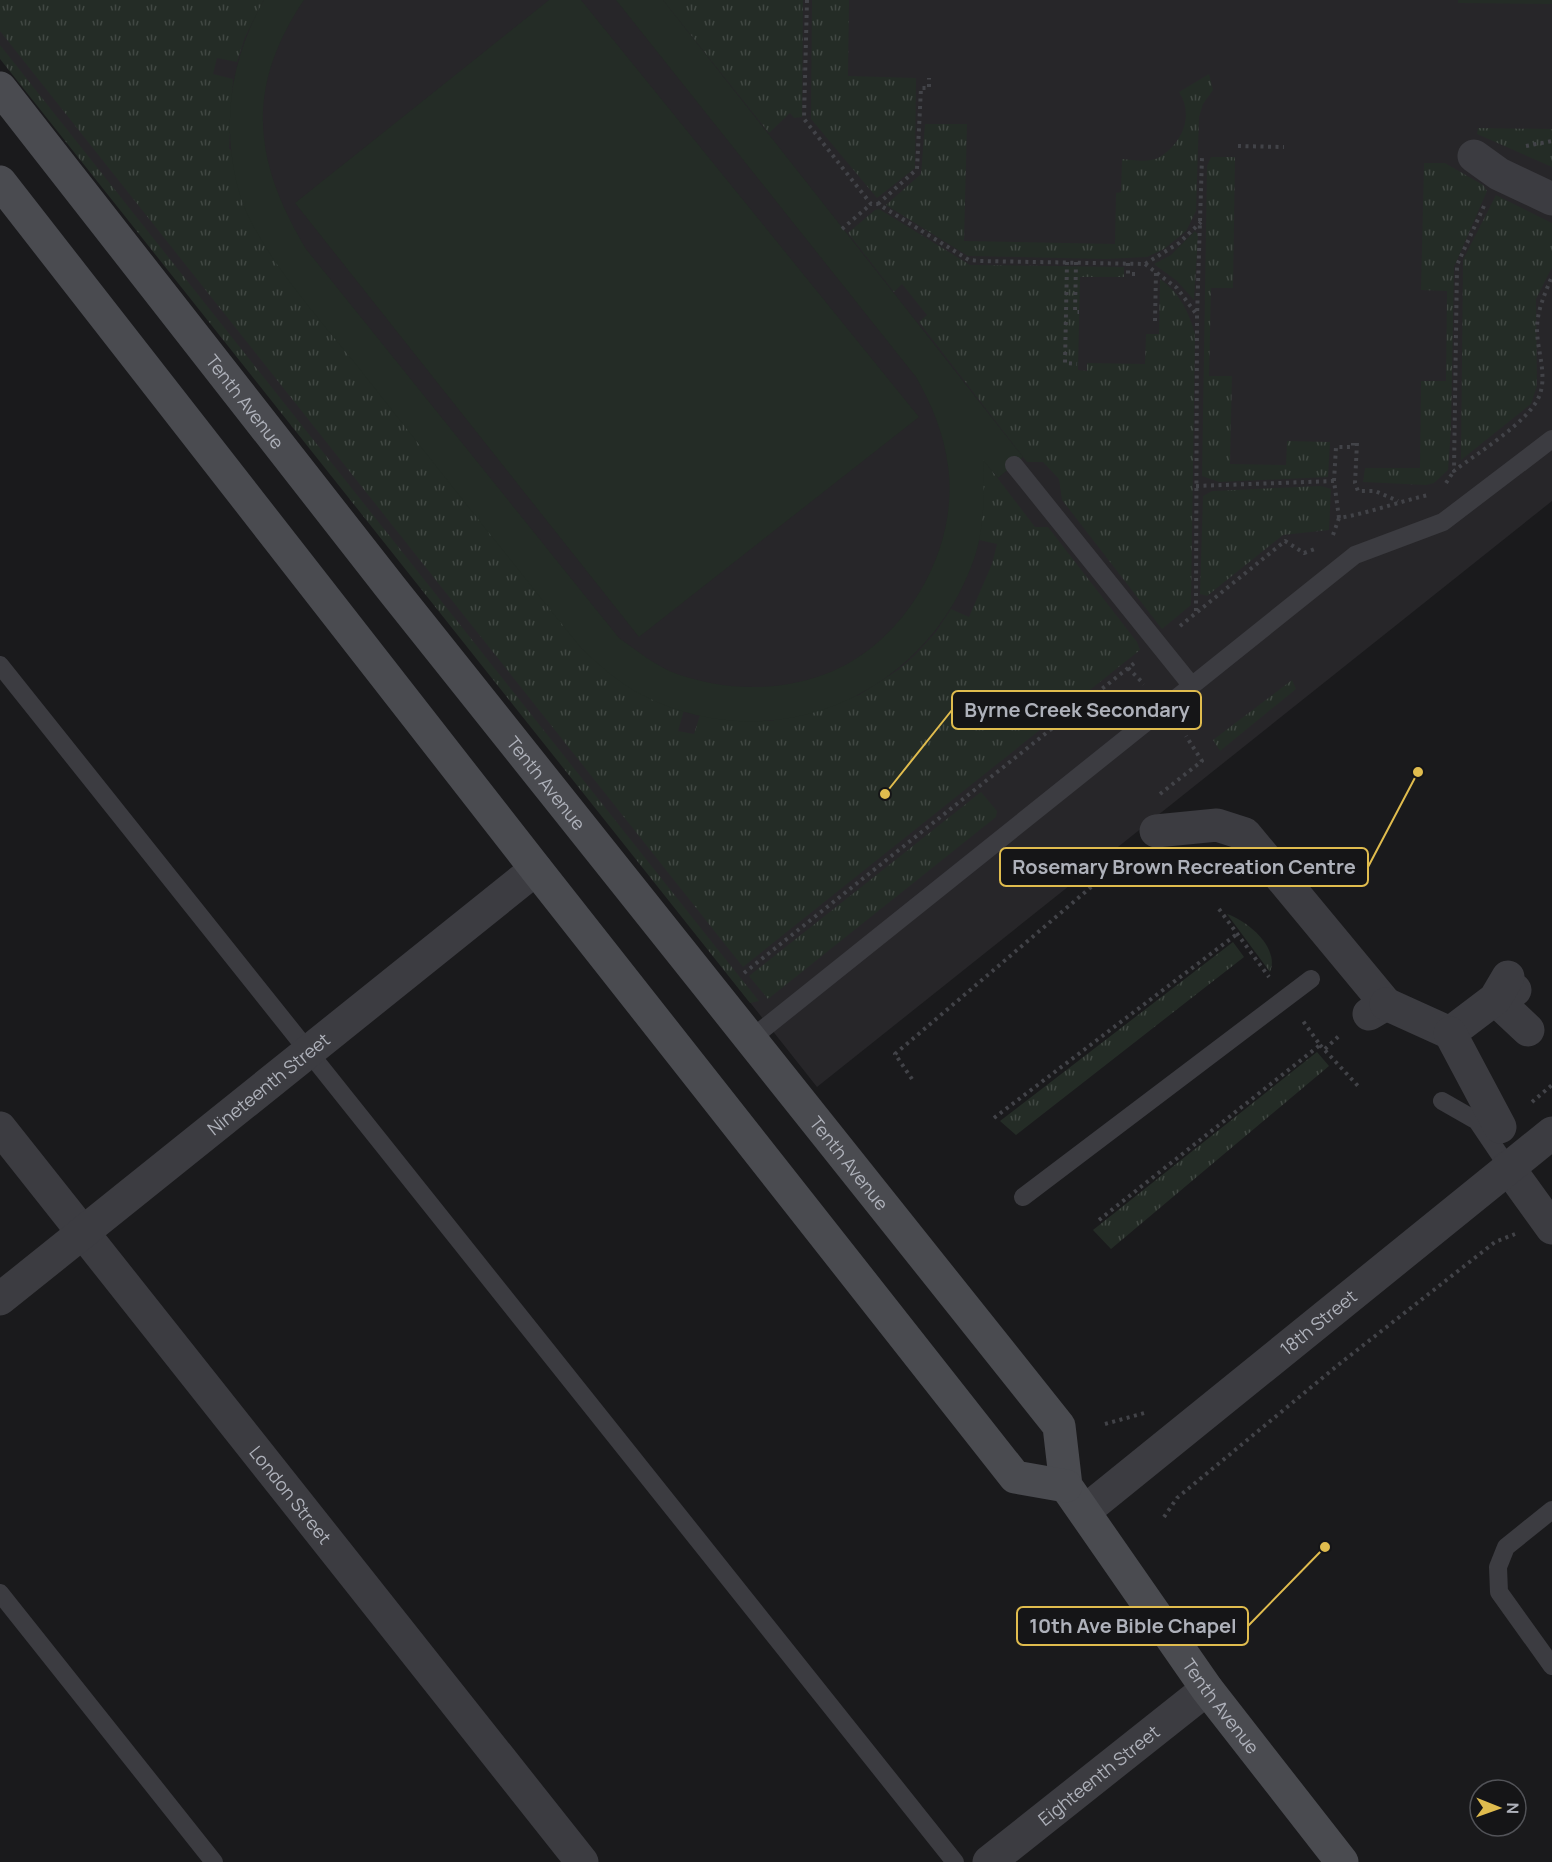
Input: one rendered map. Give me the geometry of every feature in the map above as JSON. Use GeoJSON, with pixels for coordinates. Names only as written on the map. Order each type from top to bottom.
{"type":"FeatureCollection","features":[{"type":"Feature","properties":{"kind":"main road","name":"Tenth Avenue"},"geometry":{"type":"LineString","coordinates":[[0,88],[384,578],[1059,1426],[1075,1498],[1207,1689],[1342,1862]]}},
{"type":"Feature","properties":{"kind":"main road"},"geometry":{"type":"LineString","coordinates":[[0,182],[536,869],[1015,1477],[1075,1498]]}},
{"type":"Feature","properties":{"kind":"street"},"geometry":{"type":"LineString","coordinates":[[1487,165],[1552,199]]}},
{"type":"Feature","properties":{"kind":"street"},"geometry":{"type":"LineString","coordinates":[[1156,831],[1217,825],[1245,834],[1378,1009],[1450,1033],[1500,1127]]}},
{"type":"Feature","properties":{"kind":"street","name":"Nineteenth Street"},"geometry":{"type":"LineString","coordinates":[[0,1299],[536,869]]}},
{"type":"Feature","properties":{"kind":"street"},"geometry":{"type":"LineString","coordinates":[[1450,1033],[1507,988],[1528,1030]]}},
{"type":"Feature","properties":{"kind":"street","name":"London Street"},"geometry":{"type":"LineString","coordinates":[[0,1128],[582,1862]]}},
{"type":"Feature","properties":{"kind":"street","name":"18th Street"},"geometry":{"type":"LineString","coordinates":[[1075,1498],[1552,1133]]}},
{"type":"Feature","properties":{"kind":"street"},"geometry":{"type":"LineString","coordinates":[[1508,1167],[1552,1228]]}},
{"type":"Feature","properties":{"kind":"street","name":"Eighteenth Street"},"geometry":{"type":"LineString","coordinates":[[989,1862],[1207,1689]]}},
{"type":"Feature","properties":{"kind":"lane"},"geometry":{"type":"LineString","coordinates":[[752,1038],[1354,555],[1443,522],[1552,439]]}},
{"type":"Feature","properties":{"kind":"lane"},"geometry":{"type":"LineString","coordinates":[[1014,465],[1192,686]]}},
{"type":"Feature","properties":{"kind":"lane"},"geometry":{"type":"LineString","coordinates":[[0,665],[955,1862]]}},
{"type":"Feature","properties":{"kind":"lane"},"geometry":{"type":"LineString","coordinates":[[1023,1197],[1311,979]]}},
{"type":"Feature","properties":{"kind":"lane"},"geometry":{"type":"LineString","coordinates":[[1442,1101],[1477,1121],[1508,1167]]}},
{"type":"Feature","properties":{"kind":"lane"},"geometry":{"type":"LineString","coordinates":[[1552,1510],[1506,1547],[1498,1567],[1499,1593],[1552,1666]]}},
{"type":"Feature","properties":{"kind":"lane"},"geometry":{"type":"LineString","coordinates":[[0,1593],[214,1862]]}},
{"type":"Feature","properties":{"kind":"path"},"geometry":{"type":"LineString","coordinates":[[807,0],[804,119],[871,204]]}},
{"type":"Feature","properties":{"kind":"path"},"geometry":{"type":"LineString","coordinates":[[878,204],[917,169],[921,88],[929,88],[929,78]]}},
{"type":"Feature","properties":{"kind":"path"},"geometry":{"type":"LineString","coordinates":[[1238,146],[1284,147]]}},
{"type":"Feature","properties":{"kind":"path"},"geometry":{"type":"LineString","coordinates":[[1196,612],[1197,316],[1202,157]]}},
{"type":"Feature","properties":{"kind":"path"},"geometry":{"type":"LineString","coordinates":[[1454,471],[1457,265],[1487,165]]}},
{"type":"Feature","properties":{"kind":"path"},"geometry":{"type":"LineString","coordinates":[[842,229],[871,204],[878,204],[969,260],[1144,264],[1177,288],[1197,316]]}},
{"type":"Feature","properties":{"kind":"path"},"geometry":{"type":"LineString","coordinates":[[1144,264],[1179,243],[1201,222]]}},
{"type":"Feature","properties":{"kind":"path"},"geometry":{"type":"LineString","coordinates":[[1067,262],[1065,363],[1077,364]]}},
{"type":"Feature","properties":{"kind":"path"},"geometry":{"type":"LineString","coordinates":[[1076,262],[1075,312],[1079,312]]}},
{"type":"Feature","properties":{"kind":"path"},"geometry":{"type":"LineString","coordinates":[[1128,263],[1128,274],[1138,274]]}},
{"type":"Feature","properties":{"kind":"path"},"geometry":{"type":"LineString","coordinates":[[1155,321],[1156,272]]}},
{"type":"Feature","properties":{"kind":"path"},"geometry":{"type":"LineString","coordinates":[[1444,485],[1454,471],[1529,412],[1540,394],[1543,377],[1537,331],[1539,307],[1552,276]]}},
{"type":"Feature","properties":{"kind":"path"},"geometry":{"type":"LineString","coordinates":[[743,974],[1285,541],[1305,553],[1316,549],[1332,536],[1339,518],[1334,482],[1336,447],[1353,447],[1355,443],[1358,491],[1375,491],[1398,501]]}},
{"type":"Feature","properties":{"kind":"path"},"geometry":{"type":"LineString","coordinates":[[1196,486],[1334,482]]}},
{"type":"Feature","properties":{"kind":"path"},"geometry":{"type":"LineString","coordinates":[[1339,518],[1360,515],[1398,501],[1428,495],[1436,490]]}},
{"type":"Feature","properties":{"kind":"path"},"geometry":{"type":"LineString","coordinates":[[1128,668],[1144,684]]}},
{"type":"Feature","properties":{"kind":"path"},"geometry":{"type":"LineString","coordinates":[[1152,799],[1203,761],[1186,736]]}},
{"type":"Feature","properties":{"kind":"path"},"geometry":{"type":"LineString","coordinates":[[912,1079],[895,1054],[1156,831]]}},
{"type":"Feature","properties":{"kind":"path"},"geometry":{"type":"LineString","coordinates":[[1219,909],[1271,980]]}},
{"type":"Feature","properties":{"kind":"path"},"geometry":{"type":"LineString","coordinates":[[994,1118],[1237,934]]}},
{"type":"Feature","properties":{"kind":"path"},"geometry":{"type":"LineString","coordinates":[[1301,1019],[1320,1045],[1358,1086]]}},
{"type":"Feature","properties":{"kind":"path"},"geometry":{"type":"LineString","coordinates":[[1324,1049],[1340,1035]]}},
{"type":"Feature","properties":{"kind":"path"},"geometry":{"type":"LineString","coordinates":[[1099,1220],[1320,1045]]}},
{"type":"Feature","properties":{"kind":"path"},"geometry":{"type":"LineString","coordinates":[[1164,1517],[1177,1498],[1338,1365],[1495,1242],[1518,1232]]}},
{"type":"Feature","properties":{"kind":"shaded area"},"geometry":{"type":"Polygon","coordinates":[[[0,0],[1552,0],[1552,501],[817,1087],[0,55],[0,0]]]}},
{"type":"Feature","properties":{"kind":"green space"},"geometry":{"type":"Polygon","coordinates":[[[0,0],[264,0],[245,37],[237,62],[217,58],[213,74],[233,79],[229,148],[581,648],[629,685],[655,699],[684,710],[678,731],[694,734],[700,715],[748,721],[771,721],[859,695],[898,670],[915,655],[936,632],[951,609],[969,617],[992,564],[997,544],[979,540],[983,510],[983,459],[1035,527],[1048,527],[1137,642],[1140,650],[743,967],[0,31],[0,0]]]}},
{"type":"Feature","properties":{"kind":"green space"},"geometry":{"type":"Polygon","coordinates":[[[264,0],[304,0],[285,32],[272,64],[265,94],[263,124],[267,154],[275,185],[288,216],[306,249],[619,638],[661,667],[694,679],[730,686],[784,685],[820,676],[850,663],[876,644],[900,620],[919,593],[934,563],[945,531],[949,498],[946,454],[936,420],[916,377],[616,0],[663,0],[1023,457],[998,478],[983,460],[982,522],[974,559],[951,607],[920,647],[883,680],[840,704],[792,718],[743,721],[692,714],[642,695],[617,679],[581,648],[289,281],[257,233],[238,188],[230,139],[230,115],[237,68],[253,22],[264,0]]]}},
{"type":"Feature","properties":{"kind":"green space"},"geometry":{"type":"Polygon","coordinates":[[[549,0],[581,0],[919,417],[639,637],[295,203],[549,0]]]}},
{"type":"Feature","properties":{"kind":"green space"},"geometry":{"type":"Polygon","coordinates":[[[663,0],[803,0],[802,117],[794,118],[790,113],[769,133],[663,0]]]}},
{"type":"Feature","properties":{"kind":"green space"},"geometry":{"type":"Polygon","coordinates":[[[812,0],[849,0],[848,76],[916,78],[915,168],[877,198],[811,119],[812,0]]]}},
{"type":"Feature","properties":{"kind":"green space"},"geometry":{"type":"Polygon","coordinates":[[[1458,0],[1552,0],[1552,4],[1458,3],[1458,0]]]}},
{"type":"Feature","properties":{"kind":"green space"},"geometry":{"type":"Polygon","coordinates":[[[0,45],[759,1001],[750,1003],[0,59],[0,45]]]}},
{"type":"Feature","properties":{"kind":"green space"},"geometry":{"type":"Polygon","coordinates":[[[1209,74],[1213,90],[1203,104],[1199,117],[1196,211],[1186,231],[1164,249],[1147,257],[1106,259],[968,256],[886,205],[921,174],[925,124],[967,124],[964,241],[1115,244],[1116,193],[1121,192],[1122,159],[1151,160],[1168,151],[1180,136],[1186,119],[1186,110],[1179,92],[1209,74]]]}},
{"type":"Feature","properties":{"kind":"green space"},"geometry":{"type":"Polygon","coordinates":[[[1478,128],[1552,129],[1552,167],[1477,134],[1478,128]]]}},
{"type":"Feature","properties":{"kind":"green space"},"geometry":{"type":"Polygon","coordinates":[[[1211,157],[1235,157],[1233,288],[1211,288],[1209,376],[1232,376],[1230,464],[1286,465],[1287,441],[1330,442],[1328,477],[1219,482],[1202,476],[1207,166],[1211,157]]]}},
{"type":"Feature","properties":{"kind":"green space"},"geometry":{"type":"Polygon","coordinates":[[[1424,163],[1445,163],[1483,185],[1487,191],[1454,267],[1448,470],[1434,483],[1426,485],[1363,482],[1365,468],[1420,468],[1421,381],[1446,381],[1447,291],[1421,290],[1424,163]]]}},
{"type":"Feature","properties":{"kind":"green space"},"geometry":{"type":"Polygon","coordinates":[[[1496,195],[1552,223],[1552,267],[1536,299],[1537,386],[1531,404],[1461,460],[1463,260],[1496,195]]]}},
{"type":"Feature","properties":{"kind":"green space"},"geometry":{"type":"Polygon","coordinates":[[[879,209],[970,265],[1124,267],[1124,277],[1080,277],[1078,370],[1087,371],[1087,363],[1145,364],[1146,334],[1159,334],[1160,279],[1178,296],[1190,318],[1195,334],[1191,605],[1162,629],[1062,500],[1059,479],[1043,462],[1027,462],[919,322],[927,315],[902,284],[894,292],[848,233],[879,209]]]}},
{"type":"Feature","properties":{"kind":"green space"},"geometry":{"type":"Polygon","coordinates":[[[1195,231],[1198,235],[1194,300],[1177,281],[1154,264],[1171,255],[1195,231]]]}},
{"type":"Feature","properties":{"kind":"green space"},"geometry":{"type":"Polygon","coordinates":[[[1321,486],[1331,489],[1329,530],[1283,535],[1207,596],[1200,594],[1203,496],[1212,491],[1321,486]]]}},
{"type":"Feature","properties":{"kind":"green space"},"geometry":{"type":"Polygon","coordinates":[[[1292,680],[1296,689],[1220,751],[1213,740],[1292,680]]]}},
{"type":"Feature","properties":{"kind":"green space"},"geometry":{"type":"Polygon","coordinates":[[[981,792],[997,811],[996,817],[768,999],[749,976],[981,792]]]}},
{"type":"Feature","properties":{"kind":"green space"},"geometry":{"type":"Polygon","coordinates":[[[1227,914],[1252,929],[1266,945],[1272,963],[1270,972],[1227,914]]]}},
{"type":"Feature","properties":{"kind":"green space"},"geometry":{"type":"Polygon","coordinates":[[[1233,942],[1244,957],[1016,1135],[1000,1121],[1233,942]]]}},
{"type":"Feature","properties":{"kind":"green space"},"geometry":{"type":"Polygon","coordinates":[[[1317,1052],[1329,1066],[1111,1249],[1093,1230],[1317,1052]]]}},
{"type":"Feature","properties":{"kind":"place","name":"Rosemary Brown Recreation Centre"},"geometry":{"type":"Point","coordinates":[1418,772]}},
{"type":"Feature","properties":{"kind":"place","name":"Byrne Creek Secondary"},"geometry":{"type":"Point","coordinates":[885,794]}},
{"type":"Feature","properties":{"kind":"place","name":"10th Ave Bible Chapel"},"geometry":{"type":"Point","coordinates":[1325,1547]}}]}
